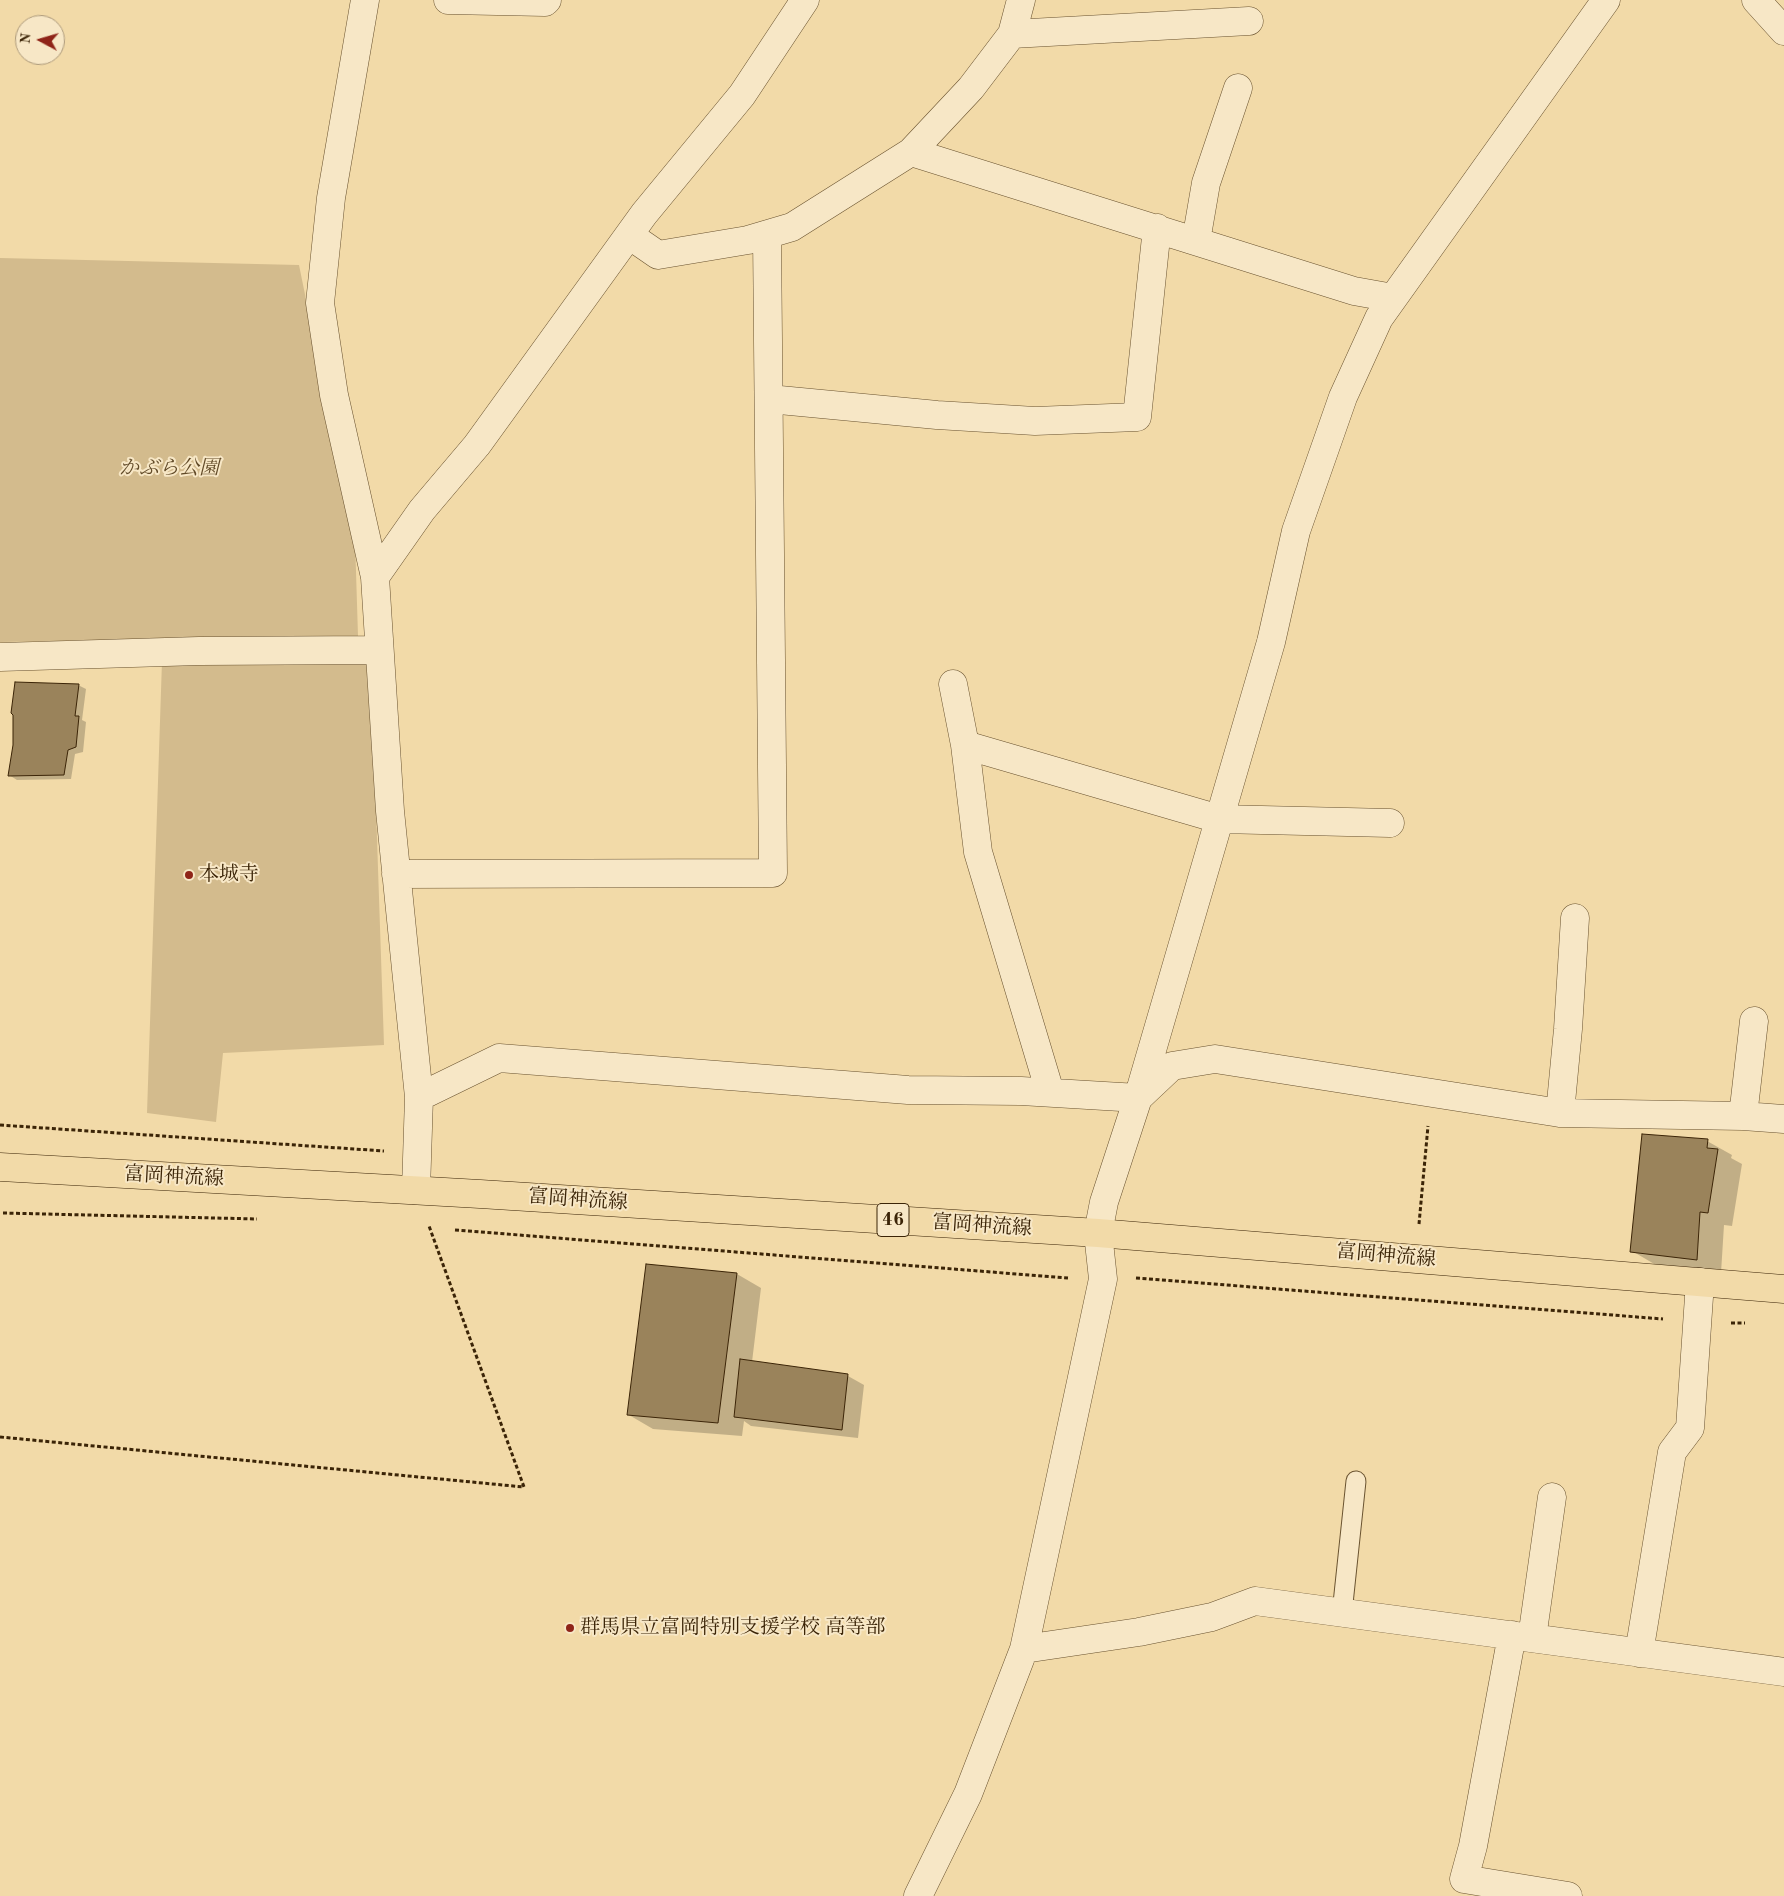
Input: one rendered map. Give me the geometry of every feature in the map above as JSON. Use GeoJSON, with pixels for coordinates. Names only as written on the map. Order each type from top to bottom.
{"type":"FeatureCollection","features":[{"type":"Feature","properties":{"kind":"main road","name":"富岡神流線"},"geometry":{"type":"LineString","coordinates":[[0,1168],[416,1190],[1098,1233],[1784,1289]]}},
{"type":"Feature","properties":{"kind":"street"},"geometry":{"type":"LineString","coordinates":[[365,0],[331,198],[320,302],[334,395],[375,577],[396,874],[419,1097],[416,1190]]}},
{"type":"Feature","properties":{"kind":"street"},"geometry":{"type":"LineString","coordinates":[[448,0],[545,2],[547,0]]}},
{"type":"Feature","properties":{"kind":"street"},"geometry":{"type":"LineString","coordinates":[[375,577],[422,510],[478,445],[629,235],[742,95],[805,0]]}},
{"type":"Feature","properties":{"kind":"street"},"geometry":{"type":"LineString","coordinates":[[629,235],[658,255],[748,240],[792,227],[911,152],[971,88],[1012,34],[1021,0]]}},
{"type":"Feature","properties":{"kind":"street"},"geometry":{"type":"LineString","coordinates":[[918,1896],[968,1794],[1024,1649],[1103,1279],[1098,1233],[1104,1202],[1138,1098],[1270,642],[1296,531],[1343,397],[1379,318],[1606,0]]}},
{"type":"Feature","properties":{"kind":"street"},"geometry":{"type":"LineString","coordinates":[[1756,0],[1784,31]]}},
{"type":"Feature","properties":{"kind":"street"},"geometry":{"type":"LineString","coordinates":[[1012,34],[1249,21]]}},
{"type":"Feature","properties":{"kind":"street"},"geometry":{"type":"LineString","coordinates":[[1196,241],[1206,183],[1238,88]]}},
{"type":"Feature","properties":{"kind":"street"},"geometry":{"type":"LineString","coordinates":[[911,152],[1157,228],[1354,292],[1393,298]]}},
{"type":"Feature","properties":{"kind":"street"},"geometry":{"type":"LineString","coordinates":[[770,399],[936,415],[1035,421],[1137,416],[1157,228]]}},
{"type":"Feature","properties":{"kind":"street"},"geometry":{"type":"LineString","coordinates":[[396,874],[773,873],[767,235]]}},
{"type":"Feature","properties":{"kind":"street"},"geometry":{"type":"LineString","coordinates":[[0,657],[199,651],[379,650]]}},
{"type":"Feature","properties":{"kind":"street"},"geometry":{"type":"LineString","coordinates":[[953,684],[965,745],[978,852],[1050,1092]]}},
{"type":"Feature","properties":{"kind":"street"},"geometry":{"type":"LineString","coordinates":[[965,745],[1219,819],[1390,823]]}},
{"type":"Feature","properties":{"kind":"street"},"geometry":{"type":"LineString","coordinates":[[1560,1113],[1568,1029],[1574,918]]}},
{"type":"Feature","properties":{"kind":"street"},"geometry":{"type":"LineString","coordinates":[[1744,1116],[1754,1021]]}},
{"type":"Feature","properties":{"kind":"street"},"geometry":{"type":"LineString","coordinates":[[419,1097],[499,1058],[908,1090],[1050,1092],[1138,1098],[1172,1066],[1215,1059],[1560,1113],[1784,1118]]}},
{"type":"Feature","properties":{"kind":"street"},"geometry":{"type":"LineString","coordinates":[[1639,1652],[1672,1452],[1690,1428],[1700,1282]]}},
{"type":"Feature","properties":{"kind":"street"},"geometry":{"type":"LineString","coordinates":[[1552,1497],[1522,1637],[1464,1879],[1568,1896]]}},
{"type":"Feature","properties":{"kind":"street"},"geometry":{"type":"LineString","coordinates":[[1024,1649],[1139,1632],[1212,1617],[1255,1601],[1784,1672]]}},
{"type":"Feature","properties":{"kind":"lane"},"geometry":{"type":"LineString","coordinates":[[1342,1613],[1356,1481]]}},
{"type":"Feature","properties":{"kind":"path"},"geometry":{"type":"LineString","coordinates":[[1415,1259],[1431,1093]]}},
{"type":"Feature","properties":{"kind":"path"},"geometry":{"type":"LineString","coordinates":[[0,1125],[384,1151]]}},
{"type":"Feature","properties":{"kind":"path"},"geometry":{"type":"LineString","coordinates":[[3,1213],[267,1219]]}},
{"type":"Feature","properties":{"kind":"path"},"geometry":{"type":"LineString","coordinates":[[0,1437],[524,1487],[429,1226]]}},
{"type":"Feature","properties":{"kind":"path"},"geometry":{"type":"LineString","coordinates":[[455,1230],[1070,1278]]}},
{"type":"Feature","properties":{"kind":"path"},"geometry":{"type":"LineString","coordinates":[[1135,1278],[1590,1311],[1672,1320]]}},
{"type":"Feature","properties":{"kind":"green space","name":"かぶら公園"},"geometry":{"type":"Polygon","coordinates":[[[0,258],[299,265],[355,540],[358,636],[0,642],[0,258]]]}},
{"type":"Feature","properties":{"kind":"green space"},"geometry":{"type":"Polygon","coordinates":[[[162,661],[371,662],[384,1045],[223,1053],[216,1122],[147,1113],[162,661]]]}},
{"type":"Feature","properties":{"kind":"building"},"geometry":{"type":"Polygon","coordinates":[[[15,682],[79,684],[75,716],[79,716],[76,747],[68,750],[64,775],[8,776],[13,745],[13,715],[11,713],[15,682]]]}},
{"type":"Feature","properties":{"kind":"building"},"geometry":{"type":"Polygon","coordinates":[[[1642,1134],[1708,1139],[1707,1148],[1718,1149],[1708,1213],[1700,1212],[1697,1260],[1630,1252],[1642,1134]]]}},
{"type":"Feature","properties":{"kind":"building"},"geometry":{"type":"Polygon","coordinates":[[[646,1264],[737,1273],[718,1423],[627,1415],[646,1264]]]}},
{"type":"Feature","properties":{"kind":"building"},"geometry":{"type":"Polygon","coordinates":[[[740,1359],[848,1374],[842,1430],[734,1417],[740,1359]]]}},
{"type":"Feature","properties":{"kind":"place","name":"本城寺"},"geometry":{"type":"Point","coordinates":[189,875]}},
{"type":"Feature","properties":{"kind":"place","name":"群馬県立富岡特別支援学校 高等部"},"geometry":{"type":"Point","coordinates":[570,1628]}}]}
